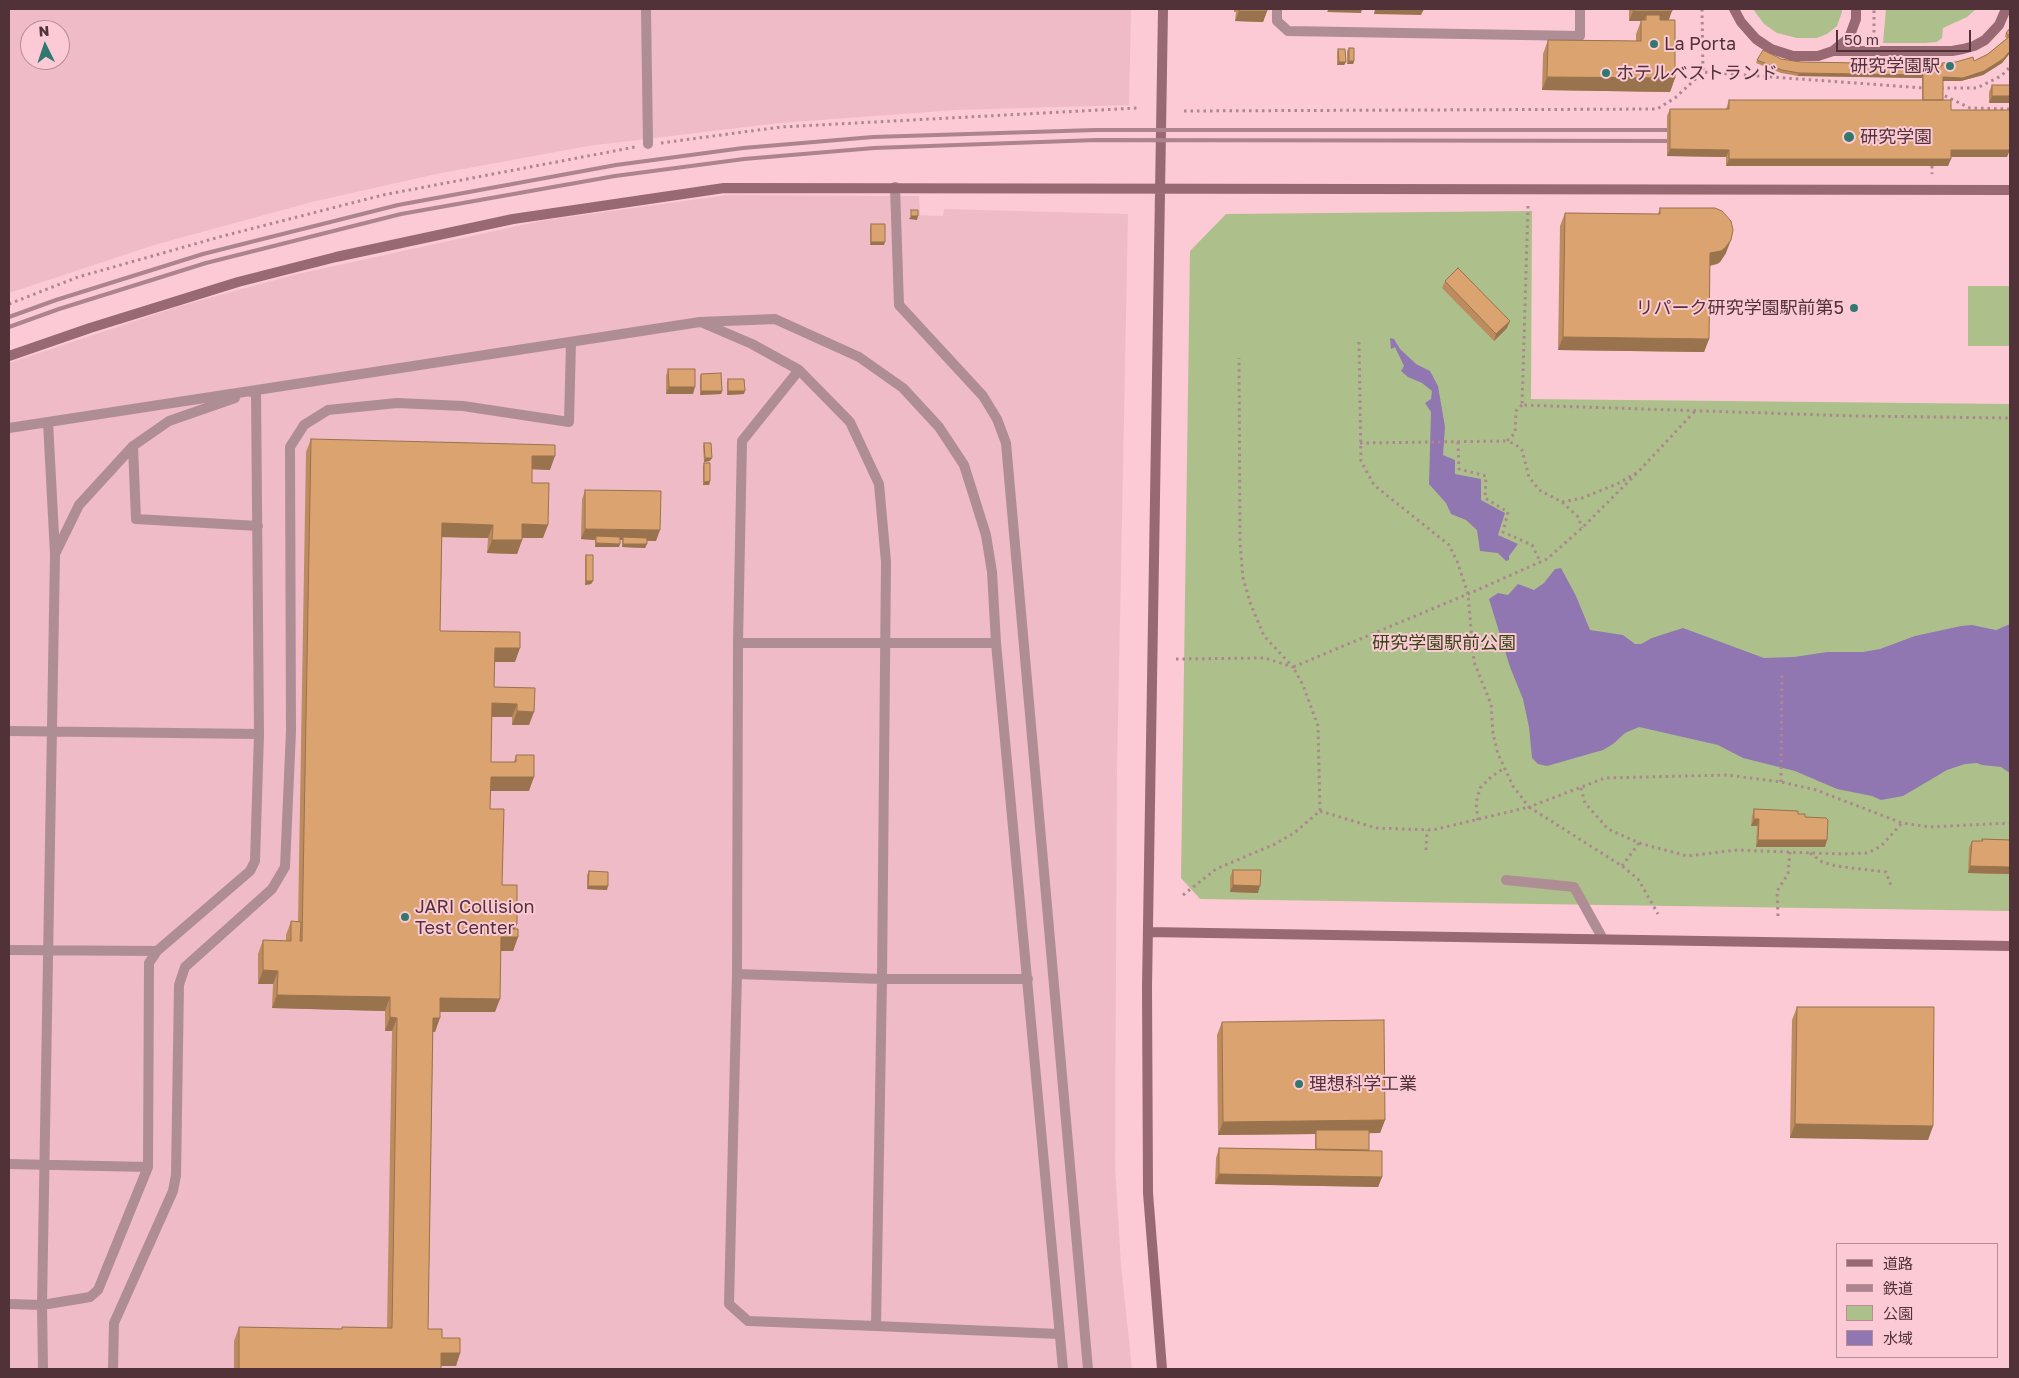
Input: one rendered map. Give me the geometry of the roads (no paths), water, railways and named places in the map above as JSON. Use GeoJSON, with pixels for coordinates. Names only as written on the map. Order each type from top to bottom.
{"type":"FeatureCollection","features":[{"type":"Feature","properties":{"kind":"street"},"geometry":{"type":"LineString","coordinates":[[646,9],[648,144]]}},
{"type":"Feature","properties":{"kind":"street"},"geometry":{"type":"LineString","coordinates":[[1162,1369],[1148,1193],[1148,932],[1163,9]]}},
{"type":"Feature","properties":{"kind":"street"},"geometry":{"type":"LineString","coordinates":[[1277,9],[1277,21],[1288,31],[1580,36],[1580,9]]}},
{"type":"Feature","properties":{"kind":"street"},"geometry":{"type":"LineString","coordinates":[[1734,9],[1750,34],[1771,49],[1793,56],[1818,56],[1833,51],[1952,51],[1963,49],[1985,40],[1999,25],[2006,9]]}},
{"type":"Feature","properties":{"kind":"street"},"geometry":{"type":"LineString","coordinates":[[1833,51],[1849,38],[1856,19],[1856,9]]}},
{"type":"Feature","properties":{"kind":"street"},"geometry":{"type":"LineString","coordinates":[[895,187],[899,305],[983,396],[997,419],[1006,442],[1088,1369]]}},
{"type":"Feature","properties":{"kind":"street"},"geometry":{"type":"LineString","coordinates":[[9,356],[90,328],[238,282],[336,257],[513,218],[724,188],[2010,190]]}},
{"type":"Feature","properties":{"kind":"street"},"geometry":{"type":"LineString","coordinates":[[9,428],[700,322],[775,319],[859,357],[902,388],[939,427],[964,465],[986,534],[992,572],[996,644],[1063,1369]]}},
{"type":"Feature","properties":{"kind":"street"},"geometry":{"type":"LineString","coordinates":[[700,322],[752,344],[799,370],[850,422],[879,484],[886,562],[876,1326]]}},
{"type":"Feature","properties":{"kind":"street"},"geometry":{"type":"LineString","coordinates":[[113,1369],[114,1323],[173,1191],[176,1174],[179,986],[185,967],[272,889],[285,867],[291,731],[290,447],[304,425],[328,410],[396,404],[463,406],[569,422],[571,342]]}},
{"type":"Feature","properties":{"kind":"street"},"geometry":{"type":"LineString","coordinates":[[799,370],[742,441],[738,642],[737,974],[729,1304],[748,1321],[1059,1334]]}},
{"type":"Feature","properties":{"kind":"street"},"geometry":{"type":"LineString","coordinates":[[55,554],[79,505],[133,446],[170,422],[256,390]]}},
{"type":"Feature","properties":{"kind":"street"},"geometry":{"type":"LineString","coordinates":[[9,1304],[42,1305],[90,1297],[98,1290],[148,1167],[149,964],[157,951],[250,871],[255,861],[259,734],[256,390]]}},
{"type":"Feature","properties":{"kind":"street"},"geometry":{"type":"LineString","coordinates":[[43,1369],[42,1305],[47,950],[55,554],[48,422]]}},
{"type":"Feature","properties":{"kind":"street"},"geometry":{"type":"LineString","coordinates":[[133,446],[136,519],[258,526]]}},
{"type":"Feature","properties":{"kind":"street"},"geometry":{"type":"LineString","coordinates":[[738,642],[996,644]]}},
{"type":"Feature","properties":{"kind":"street"},"geometry":{"type":"LineString","coordinates":[[9,731],[259,734]]}},
{"type":"Feature","properties":{"kind":"street"},"geometry":{"type":"LineString","coordinates":[[1506,880],[1574,887],[1603,939]]}},
{"type":"Feature","properties":{"kind":"street"},"geometry":{"type":"LineString","coordinates":[[1148,932],[2010,946]]}},
{"type":"Feature","properties":{"kind":"street"},"geometry":{"type":"LineString","coordinates":[[9,950],[157,951]]}},
{"type":"Feature","properties":{"kind":"street"},"geometry":{"type":"LineString","coordinates":[[737,974],[882,979],[1028,979]]}},
{"type":"Feature","properties":{"kind":"street"},"geometry":{"type":"LineString","coordinates":[[9,1164],[148,1167]]}},
{"type":"Feature","properties":{"kind":"water"},"geometry":{"type":"Polygon","coordinates":[[[1390,338],[1394,339],[1400,349],[1416,364],[1430,371],[1438,386],[1445,427],[1443,455],[1455,460],[1455,474],[1481,479],[1481,500],[1505,513],[1498,535],[1518,544],[1509,556],[1509,560],[1506,561],[1498,553],[1480,551],[1477,530],[1466,520],[1451,514],[1446,503],[1429,484],[1431,412],[1425,403],[1431,399],[1432,391],[1401,371],[1404,366],[1395,347],[1391,349],[1390,338]]]}},
{"type":"Feature","properties":{"kind":"water"},"geometry":{"type":"Polygon","coordinates":[[[1561,568],[1576,596],[1590,630],[1623,635],[1635,644],[1641,644],[1652,638],[1683,628],[1764,658],[1794,657],[1827,652],[1863,652],[1880,649],[1915,636],[1961,626],[1972,625],[1996,630],[2010,624],[2010,773],[2001,767],[1977,763],[1965,764],[1947,770],[1903,796],[1881,800],[1872,796],[1837,789],[1795,771],[1743,758],[1718,745],[1639,727],[1625,733],[1603,750],[1547,766],[1538,764],[1532,758],[1529,727],[1523,699],[1510,667],[1489,599],[1498,593],[1508,595],[1518,584],[1534,590],[1544,583],[1555,569],[1561,568]]]}},
{"type":"Feature","properties":{"kind":"railway"},"geometry":{"type":"LineString","coordinates":[[9,317],[56,300],[203,254],[398,205],[616,165],[743,148],[873,137],[1095,130],[1680,130]]}},
{"type":"Feature","properties":{"kind":"railway"},"geometry":{"type":"LineString","coordinates":[[9,327],[59,309],[206,263],[401,214],[615,176],[744,159],[874,148],[1096,140],[1680,141]]}},
{"type":"Feature","properties":{"kind":"place","name":"La Porta"},"geometry":{"type":"Point","coordinates":[1654,44]}},
{"type":"Feature","properties":{"kind":"place","name":"研究学園駅"},"geometry":{"type":"Point","coordinates":[1950,66]}},
{"type":"Feature","properties":{"kind":"place","name":"ホテルベストランド"},"geometry":{"type":"Point","coordinates":[1606,73]}},
{"type":"Feature","properties":{"kind":"place","name":"研究学園"},"geometry":{"type":"Point","coordinates":[1849,137]}},
{"type":"Feature","properties":{"kind":"place","name":"リパーク研究学園駅前第5"},"geometry":{"type":"Point","coordinates":[1854,308]}},
{"type":"Feature","properties":{"kind":"place","name":"JARI Collision Test Center"},"geometry":{"type":"Point","coordinates":[405,917]}},
{"type":"Feature","properties":{"kind":"place","name":"理想科学工業"},"geometry":{"type":"Point","coordinates":[1299,1084]}},
{"type":"Feature","properties":{"kind":"park label","name":"研究学園駅前公園"},"geometry":{"type":"Point","coordinates":[1444,643]}}]}
